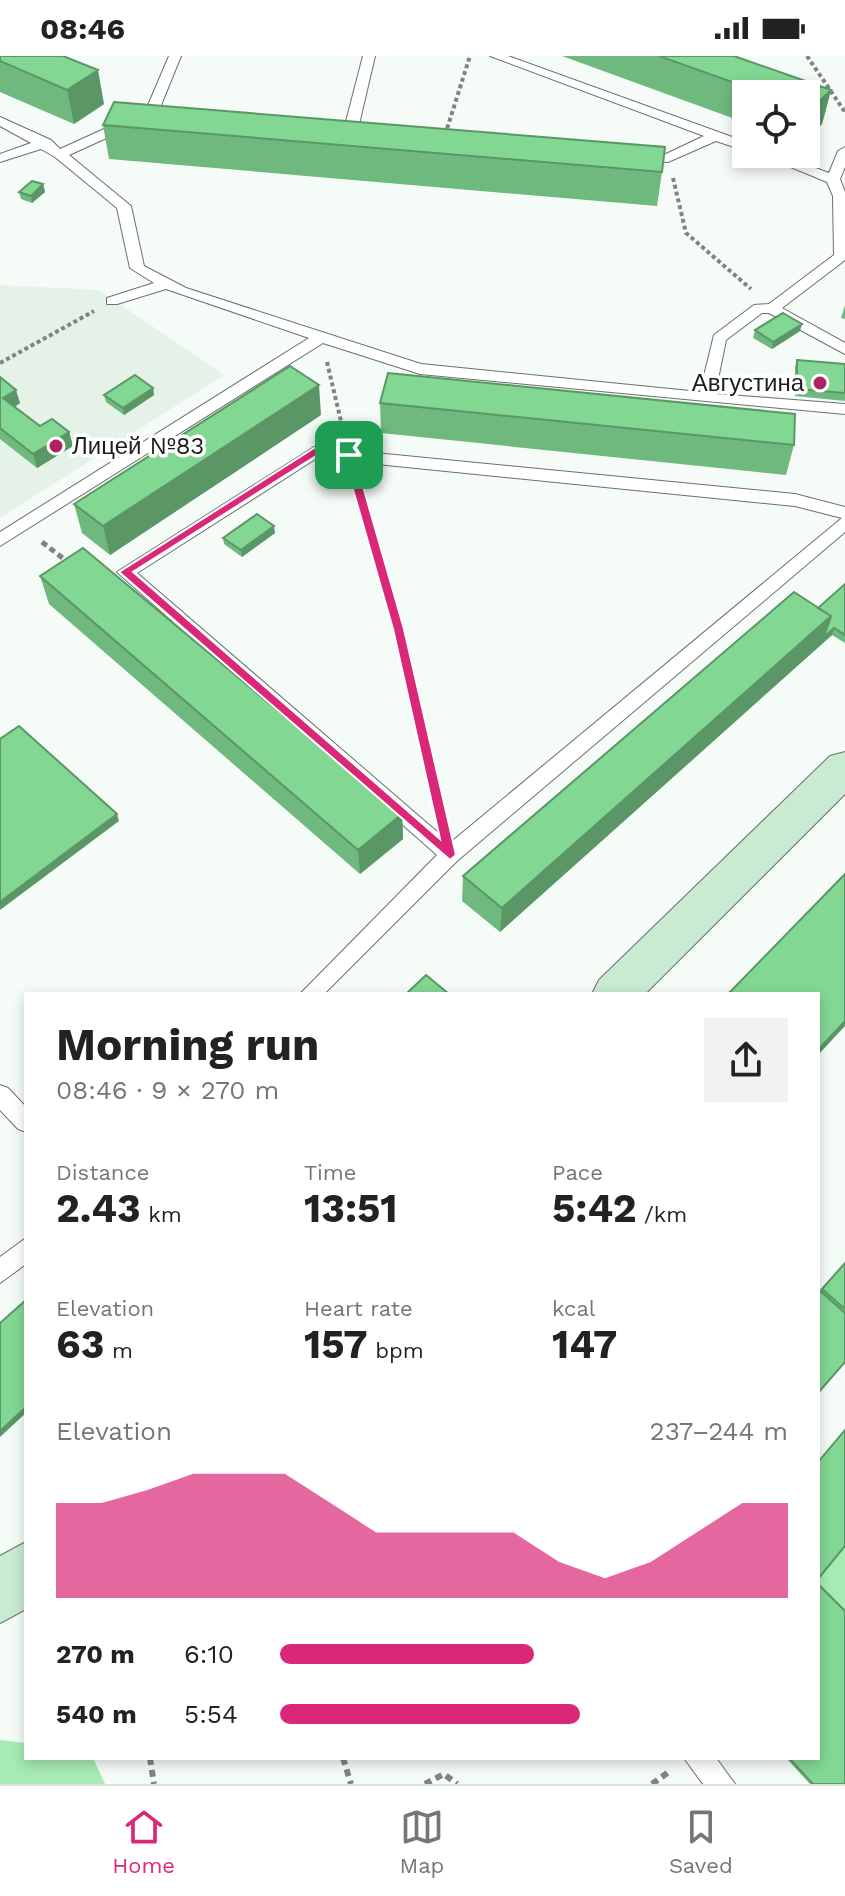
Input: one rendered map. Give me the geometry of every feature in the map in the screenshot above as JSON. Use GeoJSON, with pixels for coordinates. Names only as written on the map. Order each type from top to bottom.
{"type":"FeatureCollection","features":[{"type":"Feature","properties":{"kind":"street"},"geometry":{"type":"LineString","coordinates":[[617,992],[845,768]]}},
{"type":"Feature","properties":{"kind":"street"},"geometry":{"type":"LineString","coordinates":[[0,1595],[24,1572]]}},
{"type":"Feature","properties":{"kind":"lane"},"geometry":{"type":"LineString","coordinates":[[60,154],[158,113],[175,56]]}},
{"type":"Feature","properties":{"kind":"lane"},"geometry":{"type":"LineString","coordinates":[[365,134],[342,133],[369,56]]}},
{"type":"Feature","properties":{"kind":"lane"},"geometry":{"type":"LineString","coordinates":[[496,56],[732,142]]}},
{"type":"Feature","properties":{"kind":"lane"},"geometry":{"type":"LineString","coordinates":[[0,121],[46,143],[124,206],[137,268],[166,284],[321,337],[420,369],[845,409]]}},
{"type":"Feature","properties":{"kind":"lane"},"geometry":{"type":"LineString","coordinates":[[623,155],[668,158],[715,136]]}},
{"type":"Feature","properties":{"kind":"lane"},"geometry":{"type":"LineString","coordinates":[[0,158],[46,143]]}},
{"type":"Feature","properties":{"kind":"lane"},"geometry":{"type":"LineString","coordinates":[[833,179],[845,151]]}},
{"type":"Feature","properties":{"kind":"lane"},"geometry":{"type":"LineString","coordinates":[[772,309],[843,257],[842,196],[833,179],[804,168]]}},
{"type":"Feature","properties":{"kind":"lane"},"geometry":{"type":"LineString","coordinates":[[112,301],[166,284]]}},
{"type":"Feature","properties":{"kind":"lane"},"geometry":{"type":"LineString","coordinates":[[706,398],[719,338],[759,308],[772,309],[845,349]]}},
{"type":"Feature","properties":{"kind":"lane"},"geometry":{"type":"LineString","coordinates":[[0,540],[321,337]]}},
{"type":"Feature","properties":{"kind":"lane"},"geometry":{"type":"LineString","coordinates":[[450,855],[125,572],[314,452],[795,500],[845,513]]}},
{"type":"Feature","properties":{"kind":"lane"},"geometry":{"type":"LineString","coordinates":[[312,992],[450,855],[845,523]]}},
{"type":"Feature","properties":{"kind":"lane"},"geometry":{"type":"LineString","coordinates":[[0,1095],[24,1120]]}},
{"type":"Feature","properties":{"kind":"lane"},"geometry":{"type":"LineString","coordinates":[[0,1272],[24,1251]]}},
{"type":"Feature","properties":{"kind":"lane"},"geometry":{"type":"LineString","coordinates":[[700,1760],[721,1784]]}},
{"type":"Feature","properties":{"kind":"path"},"geometry":{"type":"LineString","coordinates":[[444,141],[470,56]]}},
{"type":"Feature","properties":{"kind":"path"},"geometry":{"type":"LineString","coordinates":[[807,56],[845,112]]}},
{"type":"Feature","properties":{"kind":"path"},"geometry":{"type":"LineString","coordinates":[[668,158],[686,233],[772,309]]}},
{"type":"Feature","properties":{"kind":"path"},"geometry":{"type":"LineString","coordinates":[[0,363],[112,301]]}},
{"type":"Feature","properties":{"kind":"path"},"geometry":{"type":"LineString","coordinates":[[321,337],[349,455],[399,629],[450,855]]}},
{"type":"Feature","properties":{"kind":"path"},"geometry":{"type":"LineString","coordinates":[[47,546],[77,570],[125,572]]}},
{"type":"Feature","properties":{"kind":"path"},"geometry":{"type":"LineString","coordinates":[[150,1760],[154,1784]]}},
{"type":"Feature","properties":{"kind":"path"},"geometry":{"type":"LineString","coordinates":[[344,1760],[351,1784]]}},
{"type":"Feature","properties":{"kind":"path"},"geometry":{"type":"LineString","coordinates":[[425,1784],[444,1774],[457,1784]]}},
{"type":"Feature","properties":{"kind":"shaded area","name":"Лицей №83"},"geometry":{"type":"Polygon","coordinates":[[[0,285],[99,290],[224,375],[0,518],[0,285]]]}},
{"type":"Feature","properties":{"kind":"green space"},"geometry":{"type":"Polygon","coordinates":[[[845,1469],[845,1629],[820,1598],[820,1503],[845,1469]]]}},
{"type":"Feature","properties":{"kind":"green space"},"geometry":{"type":"Polygon","coordinates":[[[0,1740],[24,1743],[24,1760],[94,1760],[105,1784],[0,1784],[0,1740]]]}},
{"type":"Feature","properties":{"kind":"building"},"geometry":{"type":"Polygon","coordinates":[[[0,56],[63,56],[98,70],[67,90],[0,61],[0,56]]]}},
{"type":"Feature","properties":{"kind":"building"},"geometry":{"type":"Polygon","coordinates":[[[659,56],[734,56],[802,80],[732,82],[659,56]]]}},
{"type":"Feature","properties":{"kind":"building"},"geometry":{"type":"Polygon","coordinates":[[[820,86],[831,90],[820,100],[820,86]]]}},
{"type":"Feature","properties":{"kind":"building"},"geometry":{"type":"Polygon","coordinates":[[[114,102],[665,147],[662,172],[103,125],[114,102]]]}},
{"type":"Feature","properties":{"kind":"building"},"geometry":{"type":"Polygon","coordinates":[[[32,181],[43,184],[31,196],[19,192],[32,181]]]}},
{"type":"Feature","properties":{"kind":"building"},"geometry":{"type":"Polygon","coordinates":[[[783,313],[802,324],[773,342],[755,330],[783,313]]]}},
{"type":"Feature","properties":{"kind":"building"},"geometry":{"type":"Polygon","coordinates":[[[797,360],[845,364],[845,393],[797,389],[797,360]]]}},
{"type":"Feature","properties":{"kind":"building"},"geometry":{"type":"Polygon","coordinates":[[[290,366],[319,385],[103,526],[74,504],[290,366]]]}},
{"type":"Feature","properties":{"kind":"building"},"geometry":{"type":"Polygon","coordinates":[[[388,373],[795,414],[794,445],[380,403],[388,373]]]}},
{"type":"Feature","properties":{"kind":"building"},"geometry":{"type":"Polygon","coordinates":[[[135,375],[153,388],[123,408],[104,395],[135,375]]]}},
{"type":"Feature","properties":{"kind":"building"},"geometry":{"type":"Polygon","coordinates":[[[0,377],[16,390],[3,398],[40,426],[52,419],[69,432],[33,454],[0,428],[0,377]]]}},
{"type":"Feature","properties":{"kind":"building"},"geometry":{"type":"Polygon","coordinates":[[[257,514],[274,526],[241,550],[223,538],[257,514]]]}},
{"type":"Feature","properties":{"kind":"building"},"geometry":{"type":"Polygon","coordinates":[[[83,548],[402,814],[358,850],[40,576],[83,548]]]}},
{"type":"Feature","properties":{"kind":"building"},"geometry":{"type":"Polygon","coordinates":[[[845,584],[845,635],[834,628],[824,637],[831,616],[818,608],[845,584]]]}},
{"type":"Feature","properties":{"kind":"building"},"geometry":{"type":"Polygon","coordinates":[[[794,592],[831,616],[502,908],[463,876],[794,592]]]}},
{"type":"Feature","properties":{"kind":"building"},"geometry":{"type":"Polygon","coordinates":[[[19,726],[117,814],[0,902],[0,739],[19,726]]]}},
{"type":"Feature","properties":{"kind":"building"},"geometry":{"type":"Polygon","coordinates":[[[845,874],[845,1021],[820,1048],[820,992],[730,992],[845,874]]]}},
{"type":"Feature","properties":{"kind":"building"},"geometry":{"type":"Polygon","coordinates":[[[426,975],[447,992],[408,992],[426,975]]]}},
{"type":"Feature","properties":{"kind":"building"},"geometry":{"type":"Polygon","coordinates":[[[845,1263],[845,1309],[822,1289],[845,1263]]]}},
{"type":"Feature","properties":{"kind":"building"},"geometry":{"type":"Polygon","coordinates":[[[820,1291],[845,1313],[845,1362],[820,1391],[820,1291]]]}},
{"type":"Feature","properties":{"kind":"building"},"geometry":{"type":"Polygon","coordinates":[[[24,1302],[24,1409],[0,1431],[0,1323],[24,1302]]]}},
{"type":"Feature","properties":{"kind":"building"},"geometry":{"type":"Polygon","coordinates":[[[845,1430],[845,1546],[820,1577],[820,1460],[845,1430]]]}},
{"type":"Feature","properties":{"kind":"building"},"geometry":{"type":"Polygon","coordinates":[[[820,1586],[845,1611],[845,1784],[813,1784],[791,1760],[820,1760],[820,1586]]]}},
{"type":"Feature","properties":{"kind":"place","name":"Августина"},"geometry":{"type":"Point","coordinates":[820,383]}},
{"type":"Feature","properties":{"kind":"place","name":"Лицей №83"},"geometry":{"type":"Point","coordinates":[56,446]}},
{"type":"Feature","properties":{"kind":"route"},"geometry":{"type":"LineString","coordinates":[[314,452],[349,455],[399,629],[450,855],[125,572],[314,452]]}}]}
